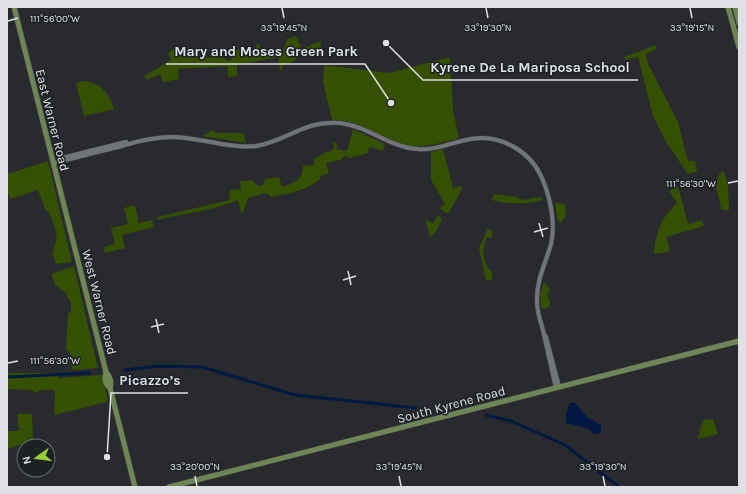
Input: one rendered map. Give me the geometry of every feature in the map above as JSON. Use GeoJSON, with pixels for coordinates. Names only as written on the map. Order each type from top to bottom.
{"type":"FeatureCollection","features":[{"type":"Feature","properties":{"kind":"main road","name":"East Warner Road"},"geometry":{"type":"LineString","coordinates":[[14,7],[72,238]]}},
{"type":"Feature","properties":{"kind":"main road"},"geometry":{"type":"LineString","coordinates":[[728,7],[739,47]]}},
{"type":"Feature","properties":{"kind":"main road"},"geometry":{"type":"LineString","coordinates":[[735,7],[739,23]]}},
{"type":"Feature","properties":{"kind":"main road","name":"West Warner Road"},"geometry":{"type":"LineString","coordinates":[[72,238],[106,372],[105,377],[107,386],[110,388],[135,487]]}},
{"type":"Feature","properties":{"kind":"main road","name":"South Kyrene Road"},"geometry":{"type":"LineString","coordinates":[[169,487],[739,341]]}},
{"type":"Feature","properties":{"kind":"street"},"geometry":{"type":"LineString","coordinates":[[53,162],[131,141],[158,138],[185,137],[236,146],[253,146],[271,142],[305,127],[333,123],[356,126],[390,143],[411,149],[431,149],[474,138],[493,139],[516,148],[531,161],[544,183],[553,224],[551,242],[540,277],[537,306],[558,387]]}},
{"type":"Feature","properties":{"kind":"green space"},"geometry":{"type":"Polygon","coordinates":[[[296,36],[302,49],[321,41],[319,57],[298,52],[295,61],[283,65],[282,71],[280,70],[278,57],[237,65],[237,76],[228,77],[227,66],[178,69],[179,79],[163,82],[160,74],[147,80],[144,76],[171,60],[168,53],[173,49],[185,57],[210,58],[216,54],[230,61],[234,51],[243,48],[250,51],[255,48],[257,44],[259,44],[261,50],[283,52],[287,39],[296,36]]]}},
{"type":"Feature","properties":{"kind":"green space"},"geometry":{"type":"Polygon","coordinates":[[[656,45],[657,49],[646,54],[648,64],[678,122],[688,161],[695,161],[697,171],[688,174],[666,142],[653,116],[638,57],[625,60],[624,57],[656,45]]]}},
{"type":"Feature","properties":{"kind":"green space"},"geometry":{"type":"Polygon","coordinates":[[[450,57],[453,110],[459,138],[432,145],[411,146],[386,139],[362,126],[353,123],[332,120],[323,82],[324,65],[389,73],[450,57]]]}},
{"type":"Feature","properties":{"kind":"green space"},"geometry":{"type":"Polygon","coordinates":[[[82,81],[94,83],[103,89],[114,109],[84,116],[76,83],[82,81]]]}},
{"type":"Feature","properties":{"kind":"green space"},"geometry":{"type":"Polygon","coordinates":[[[353,129],[385,144],[383,151],[369,147],[368,153],[350,158],[345,156],[340,160],[326,163],[329,173],[320,176],[320,179],[316,183],[293,192],[275,196],[273,198],[266,193],[248,198],[243,213],[241,213],[238,200],[208,209],[158,220],[157,217],[230,200],[229,193],[231,189],[241,190],[240,181],[253,180],[255,184],[259,186],[264,184],[265,179],[279,177],[282,187],[290,184],[300,178],[303,171],[303,166],[314,165],[314,159],[326,152],[331,151],[334,148],[333,142],[337,144],[337,149],[347,151],[353,129]]]}},
{"type":"Feature","properties":{"kind":"green space"},"geometry":{"type":"Polygon","coordinates":[[[213,130],[216,133],[243,133],[246,143],[202,136],[213,130]]]}},
{"type":"Feature","properties":{"kind":"green space"},"geometry":{"type":"Polygon","coordinates":[[[443,149],[453,188],[463,186],[448,214],[439,208],[445,204],[431,180],[431,152],[443,149]]]}},
{"type":"Feature","properties":{"kind":"green space"},"geometry":{"type":"Polygon","coordinates":[[[48,161],[72,262],[56,264],[52,253],[56,242],[55,227],[48,211],[46,211],[38,190],[10,199],[7,189],[7,174],[48,161]]]}},
{"type":"Feature","properties":{"kind":"green space"},"geometry":{"type":"Polygon","coordinates":[[[721,171],[724,172],[728,186],[729,210],[721,210],[716,187],[721,171]]]}},
{"type":"Feature","properties":{"kind":"green space"},"geometry":{"type":"Polygon","coordinates":[[[678,186],[688,224],[702,220],[704,226],[666,237],[670,249],[668,252],[654,254],[660,226],[671,209],[677,203],[669,191],[678,186]]]}},
{"type":"Feature","properties":{"kind":"green space"},"geometry":{"type":"Polygon","coordinates":[[[494,194],[517,197],[521,200],[541,197],[543,200],[524,203],[505,203],[492,200],[494,194]]]}},
{"type":"Feature","properties":{"kind":"green space"},"geometry":{"type":"Polygon","coordinates":[[[555,203],[565,204],[566,216],[560,223],[557,219],[555,203]]]}},
{"type":"Feature","properties":{"kind":"green space"},"geometry":{"type":"Polygon","coordinates":[[[135,205],[139,223],[152,220],[154,227],[122,235],[125,248],[105,253],[104,247],[115,244],[111,228],[128,224],[124,208],[135,205]]]}},
{"type":"Feature","properties":{"kind":"green space"},"geometry":{"type":"Polygon","coordinates":[[[438,215],[442,219],[437,230],[430,238],[425,219],[433,223],[438,215]]]}},
{"type":"Feature","properties":{"kind":"green space"},"geometry":{"type":"Polygon","coordinates":[[[488,228],[492,231],[492,238],[486,238],[484,259],[491,271],[493,279],[486,281],[479,248],[488,228]]]}},
{"type":"Feature","properties":{"kind":"green space"},"geometry":{"type":"Polygon","coordinates":[[[74,266],[98,368],[72,370],[70,354],[66,349],[68,313],[71,312],[71,303],[65,292],[56,286],[51,274],[74,266]]]}},
{"type":"Feature","properties":{"kind":"green space"},"geometry":{"type":"Polygon","coordinates":[[[544,282],[550,289],[547,296],[550,301],[549,307],[544,309],[541,308],[540,294],[544,282]]]}},
{"type":"Feature","properties":{"kind":"green space"},"geometry":{"type":"Polygon","coordinates":[[[7,373],[59,373],[58,378],[102,375],[108,400],[106,402],[54,415],[55,390],[40,390],[36,393],[30,390],[7,389],[7,373]]]}},
{"type":"Feature","properties":{"kind":"green space"},"geometry":{"type":"Polygon","coordinates":[[[17,414],[32,414],[33,438],[16,438],[16,446],[7,449],[7,431],[19,431],[17,414]]]}},
{"type":"Feature","properties":{"kind":"green space"},"geometry":{"type":"Polygon","coordinates":[[[713,419],[718,434],[698,439],[697,436],[700,435],[699,431],[704,420],[713,419]]]}},
{"type":"Feature","properties":{"kind":"water"},"geometry":{"type":"Polygon","coordinates":[[[570,403],[575,403],[588,418],[601,425],[601,433],[594,434],[589,429],[566,423],[566,413],[570,403]]]}},
{"type":"Feature","properties":{"kind":"waterway"},"geometry":{"type":"LineString","coordinates":[[125,370],[158,366],[202,367],[295,395],[416,408]]}},
{"type":"Feature","properties":{"kind":"waterway"},"geometry":{"type":"LineString","coordinates":[[7,377],[90,373]]}},
{"type":"Feature","properties":{"kind":"waterway"},"geometry":{"type":"LineString","coordinates":[[486,415],[511,421],[565,445],[619,487]]}},
{"type":"Feature","properties":{"kind":"place","name":"Kyrene De La Mariposa School"},"geometry":{"type":"Point","coordinates":[386,43]}},
{"type":"Feature","properties":{"kind":"place","name":"Mary and Moses Green Park"},"geometry":{"type":"Point","coordinates":[391,103]}},
{"type":"Feature","properties":{"kind":"place","name":"Picazzo’s"},"geometry":{"type":"Point","coordinates":[107,457]}}]}
